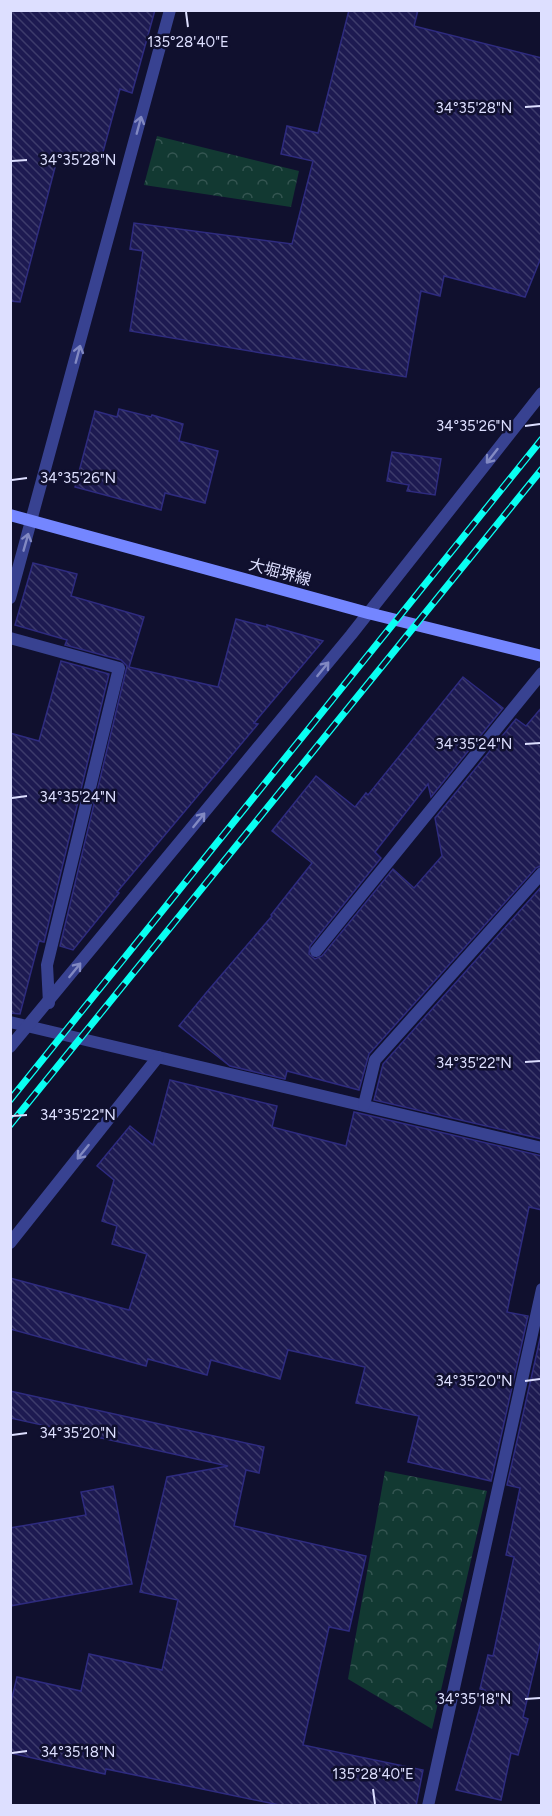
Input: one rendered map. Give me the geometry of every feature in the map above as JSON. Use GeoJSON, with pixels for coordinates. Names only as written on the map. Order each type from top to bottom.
{"type":"FeatureCollection","features":[{"type":"Feature","properties":{"kind":"main road","name":"大堀堺線"},"geometry":{"type":"LineString","coordinates":[[10,515],[368,613],[542,657]]}},
{"type":"Feature","properties":{"kind":"street"},"geometry":{"type":"LineString","coordinates":[[10,598],[170,10]]}},
{"type":"Feature","properties":{"kind":"street"},"geometry":{"type":"LineString","coordinates":[[10,1047],[368,613],[542,393]]}},
{"type":"Feature","properties":{"kind":"street"},"geometry":{"type":"LineString","coordinates":[[10,638],[120,668],[47,965],[48,1003]]}},
{"type":"Feature","properties":{"kind":"street"},"geometry":{"type":"LineString","coordinates":[[316,951],[542,673]]}},
{"type":"Feature","properties":{"kind":"street"},"geometry":{"type":"LineString","coordinates":[[364,1106],[375,1060],[542,873]]}},
{"type":"Feature","properties":{"kind":"street"},"geometry":{"type":"LineString","coordinates":[[10,1022],[542,1148]]}},
{"type":"Feature","properties":{"kind":"street"},"geometry":{"type":"LineString","coordinates":[[10,1243],[158,1057]]}},
{"type":"Feature","properties":{"kind":"street"},"geometry":{"type":"LineString","coordinates":[[428,1806],[542,1289]]}},
{"type":"Feature","properties":{"kind":"green space"},"geometry":{"type":"Polygon","coordinates":[[[157,136],[299,171],[291,207],[144,185],[157,136]]]}},
{"type":"Feature","properties":{"kind":"green space"},"geometry":{"type":"Polygon","coordinates":[[[385,1471],[487,1491],[432,1729],[348,1679],[385,1471]]]}},
{"type":"Feature","properties":{"kind":"building"},"geometry":{"type":"Polygon","coordinates":[[[10,10],[155,10],[132,93],[120,89],[100,163],[59,152],[20,302],[10,301],[10,10]]]}},
{"type":"Feature","properties":{"kind":"building"},"geometry":{"type":"Polygon","coordinates":[[[349,10],[418,10],[414,26],[542,58],[542,255],[525,297],[444,276],[440,296],[421,291],[406,377],[130,331],[143,251],[130,249],[134,223],[292,244],[313,161],[281,154],[287,126],[318,133],[349,10]]]}},
{"type":"Feature","properties":{"kind":"building"},"geometry":{"type":"Polygon","coordinates":[[[119,409],[183,424],[179,441],[218,451],[205,503],[165,493],[161,510],[75,487],[95,411],[117,417],[119,409]]]}},
{"type":"Feature","properties":{"kind":"building"},"geometry":{"type":"Polygon","coordinates":[[[392,452],[441,459],[435,495],[407,491],[409,485],[387,481],[392,452]]]}},
{"type":"Feature","properties":{"kind":"building"},"geometry":{"type":"Polygon","coordinates":[[[33,563],[77,574],[71,596],[144,617],[129,667],[218,687],[236,619],[323,641],[254,723],[258,724],[117,892],[119,893],[73,950],[60,946],[127,666],[121,660],[65,645],[67,640],[15,625],[33,563]]]}},
{"type":"Feature","properties":{"kind":"building"},"geometry":{"type":"Polygon","coordinates":[[[61,661],[109,674],[44,942],[39,941],[20,1014],[10,1013],[10,733],[39,741],[61,661]]]}},
{"type":"Feature","properties":{"kind":"building"},"geometry":{"type":"Polygon","coordinates":[[[463,677],[503,708],[431,797],[428,784],[375,852],[381,858],[310,946],[309,954],[315,959],[322,956],[393,869],[414,888],[442,856],[435,818],[516,719],[526,726],[542,707],[542,865],[536,868],[369,1054],[359,1090],[287,1071],[285,1079],[230,1066],[179,1026],[272,916],[312,863],[272,831],[316,776],[355,807],[366,793],[368,795],[463,677]]]}},
{"type":"Feature","properties":{"kind":"building"},"geometry":{"type":"Polygon","coordinates":[[[542,886],[542,1139],[374,1100],[383,1064],[542,886]]]}},
{"type":"Feature","properties":{"kind":"building"},"geometry":{"type":"Polygon","coordinates":[[[170,1080],[277,1106],[272,1127],[346,1146],[354,1112],[542,1156],[542,1210],[529,1207],[507,1312],[528,1316],[491,1481],[408,1462],[419,1416],[356,1403],[365,1367],[288,1350],[280,1379],[211,1360],[207,1375],[148,1359],[146,1366],[10,1329],[10,1278],[129,1310],[147,1254],[112,1244],[117,1226],[102,1221],[114,1180],[97,1166],[130,1126],[153,1145],[170,1080]]]}},
{"type":"Feature","properties":{"kind":"building"},"geometry":{"type":"Polygon","coordinates":[[[542,1330],[542,1636],[523,1717],[528,1719],[518,1755],[511,1753],[501,1800],[456,1790],[485,1690],[480,1689],[488,1655],[493,1656],[514,1557],[506,1555],[520,1488],[507,1485],[542,1330]]]}},
{"type":"Feature","properties":{"kind":"building"},"geometry":{"type":"Polygon","coordinates":[[[10,1391],[264,1447],[259,1473],[246,1470],[234,1526],[366,1556],[349,1631],[329,1627],[303,1745],[423,1770],[416,1806],[284,1806],[106,1769],[105,1774],[10,1753],[10,1706],[17,1677],[81,1691],[89,1654],[162,1670],[178,1600],[140,1592],[167,1477],[228,1466],[10,1418],[10,1391]]]}},
{"type":"Feature","properties":{"kind":"building"},"geometry":{"type":"Polygon","coordinates":[[[113,1486],[132,1584],[10,1606],[10,1528],[86,1515],[81,1492],[113,1486]]]}},
{"type":"Feature","properties":{"kind":"railway"},"geometry":{"type":"LineString","coordinates":[[10,1100],[542,439]]}},
{"type":"Feature","properties":{"kind":"railway"},"geometry":{"type":"LineString","coordinates":[[10,1125],[542,469]]}}]}
